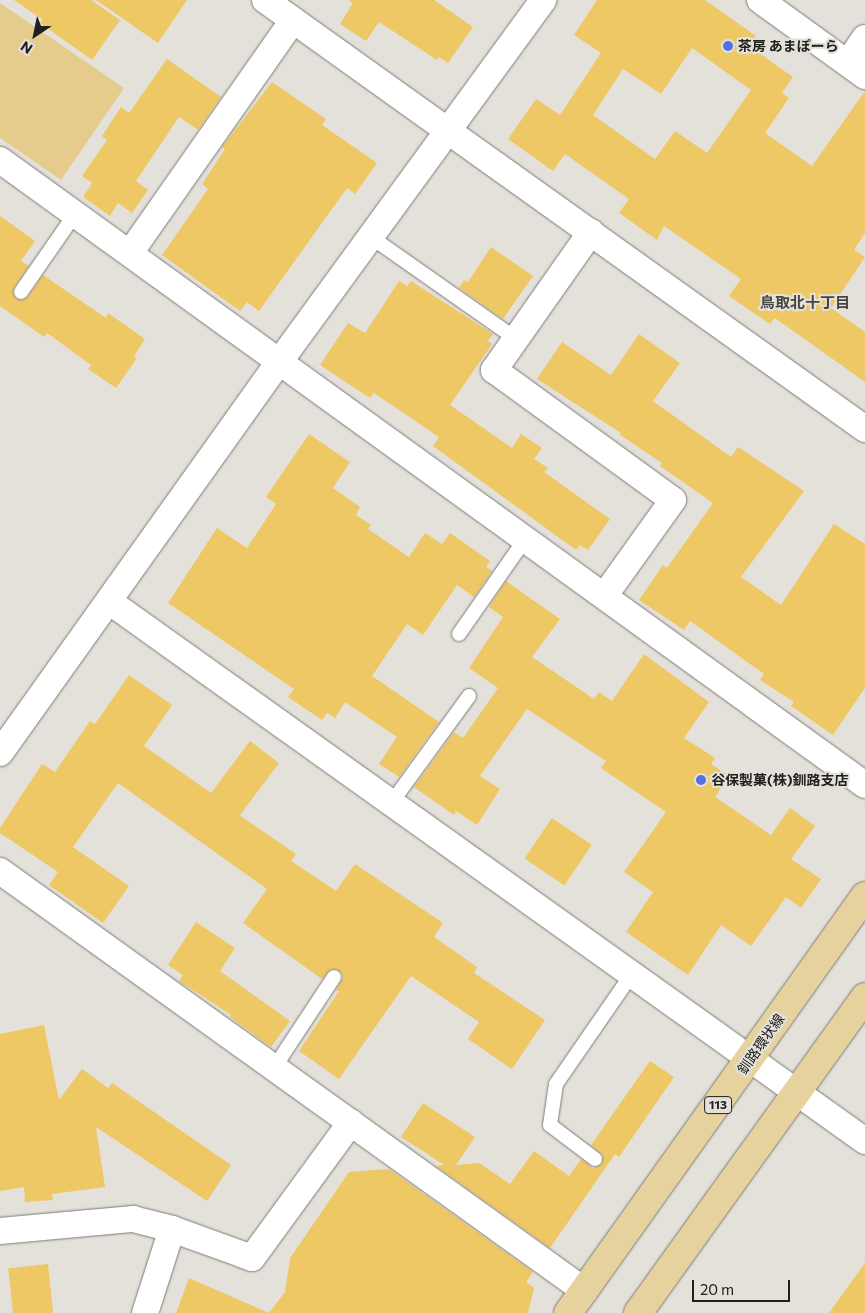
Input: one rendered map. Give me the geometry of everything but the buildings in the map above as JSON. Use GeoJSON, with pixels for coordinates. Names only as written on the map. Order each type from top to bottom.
{"type":"FeatureCollection","features":[{"type":"Feature","properties":{"kind":"main road","name":"釧路環状線"},"geometry":{"type":"LineString","coordinates":[[568,1313],[751,1059],[865,896]]}},
{"type":"Feature","properties":{"kind":"main road"},"geometry":{"type":"LineString","coordinates":[[638,1313],[865,997]]}},
{"type":"Feature","properties":{"kind":"street"},"geometry":{"type":"LineString","coordinates":[[265,0],[865,429]]}},
{"type":"Feature","properties":{"kind":"street"},"geometry":{"type":"LineString","coordinates":[[0,753],[110,602],[280,361],[543,0]]}},
{"type":"Feature","properties":{"kind":"street"},"geometry":{"type":"LineString","coordinates":[[760,0],[856,69],[865,38]]}},
{"type":"Feature","properties":{"kind":"street"},"geometry":{"type":"LineString","coordinates":[[130,253],[293,20]]}},
{"type":"Feature","properties":{"kind":"street"},"geometry":{"type":"LineString","coordinates":[[0,160],[605,595],[865,785]]}},
{"type":"Feature","properties":{"kind":"street"},"geometry":{"type":"LineString","coordinates":[[591,232],[494,370],[673,500],[605,595]]}},
{"type":"Feature","properties":{"kind":"street"},"geometry":{"type":"LineString","coordinates":[[110,602],[865,1141]]}},
{"type":"Feature","properties":{"kind":"street"},"geometry":{"type":"LineString","coordinates":[[0,871],[585,1291]]}},
{"type":"Feature","properties":{"kind":"street"},"geometry":{"type":"LineString","coordinates":[[0,1231],[133,1219],[172,1229],[252,1258],[351,1122]]}},
{"type":"Feature","properties":{"kind":"street"},"geometry":{"type":"LineString","coordinates":[[145,1313],[172,1229]]}},
{"type":"Feature","properties":{"kind":"lane"},"geometry":{"type":"LineString","coordinates":[[21,292],[76,214]]}},
{"type":"Feature","properties":{"kind":"lane"},"geometry":{"type":"LineString","coordinates":[[371,237],[516,339]]}},
{"type":"Feature","properties":{"kind":"lane"},"geometry":{"type":"LineString","coordinates":[[458,634],[526,538]]}},
{"type":"Feature","properties":{"kind":"lane"},"geometry":{"type":"LineString","coordinates":[[392,802],[469,696]]}},
{"type":"Feature","properties":{"kind":"lane"},"geometry":{"type":"LineString","coordinates":[[595,1159],[550,1125],[556,1084],[632,974]]}},
{"type":"Feature","properties":{"kind":"lane"},"geometry":{"type":"LineString","coordinates":[[274,1068],[334,977]]}},
{"type":"Feature","properties":{"kind":"shaded area"},"geometry":{"type":"Polygon","coordinates":[[[0,3],[124,88],[61,180],[0,138],[0,3]]]}},
{"type":"Feature","properties":{"kind":"place","name":"茶房 あまぽーら"},"geometry":{"type":"Point","coordinates":[728,46]}},
{"type":"Feature","properties":{"kind":"place","name":"谷保製菓(株)釧路支店"},"geometry":{"type":"Point","coordinates":[701,780]}},
{"type":"Feature","properties":{"kind":"district","name":"鳥取北十丁目"},"geometry":{"type":"Point","coordinates":[805,303]}}]}
